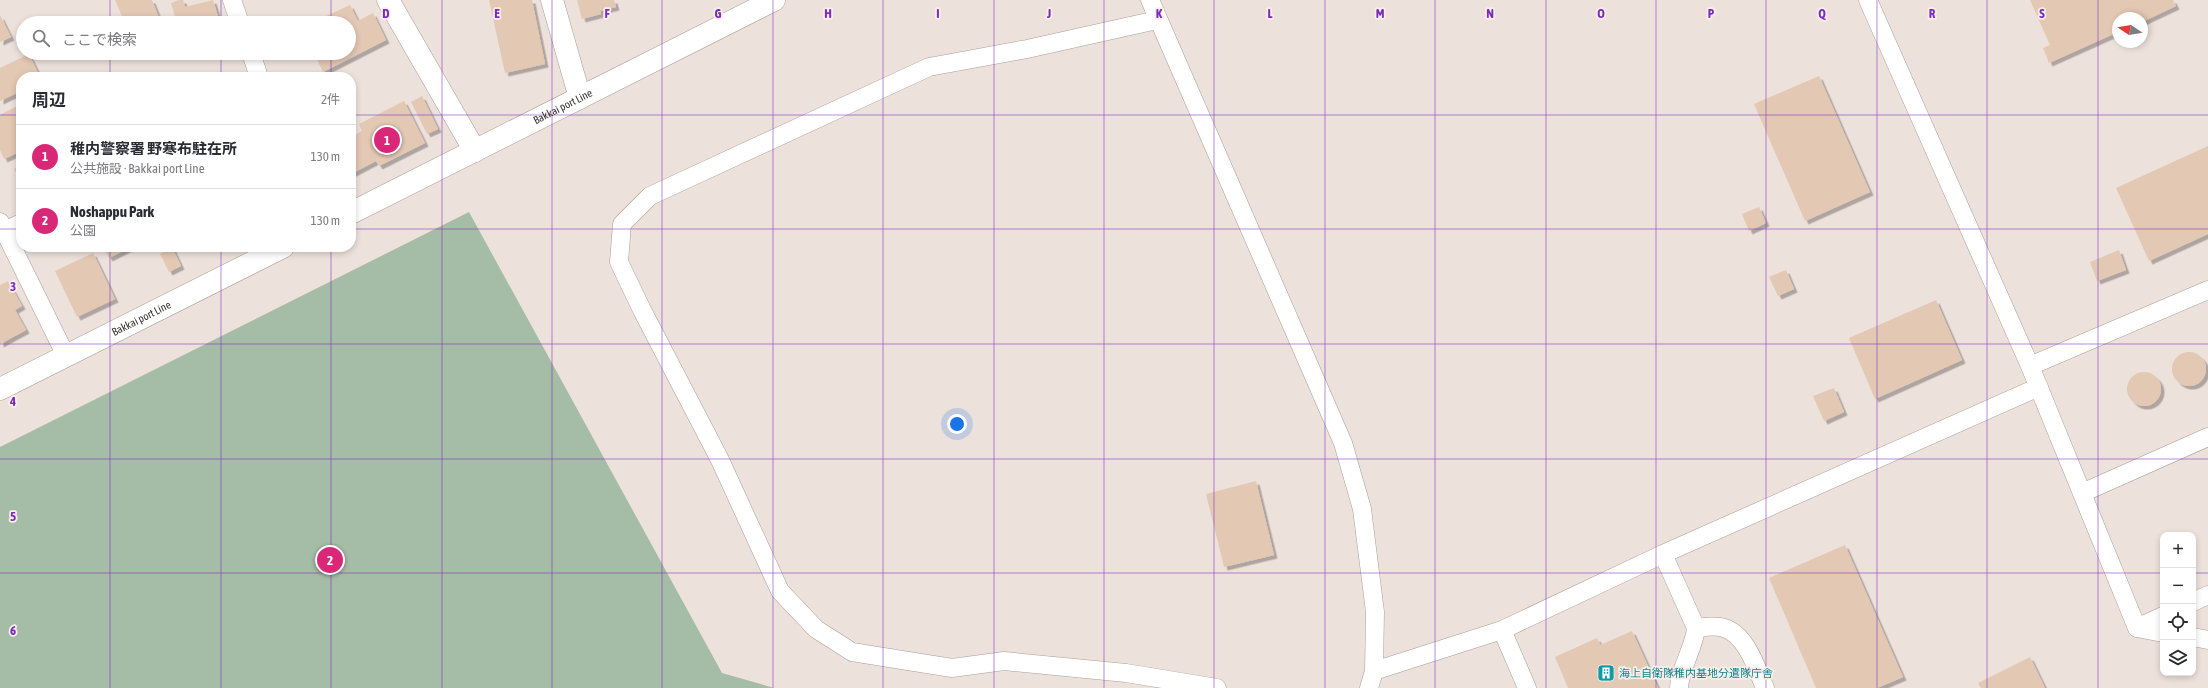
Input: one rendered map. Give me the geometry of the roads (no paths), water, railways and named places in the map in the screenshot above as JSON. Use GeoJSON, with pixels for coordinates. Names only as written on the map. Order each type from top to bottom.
{"type":"FeatureCollection","features":[{"type":"Feature","properties":{"kind":"main road"},"geometry":{"type":"LineString","coordinates":[[388,0],[475,151]]}},
{"type":"Feature","properties":{"kind":"main road"},"geometry":{"type":"LineString","coordinates":[[552,0],[580,98]]}},
{"type":"Feature","properties":{"kind":"main road","name":"Bakkai port Line"},"geometry":{"type":"LineString","coordinates":[[356,210],[774,0]]}},
{"type":"Feature","properties":{"kind":"main road","name":"Bakkai port Line"},"geometry":{"type":"LineString","coordinates":[[0,389],[273,252]]}},
{"type":"Feature","properties":{"kind":"lane"},"geometry":{"type":"LineString","coordinates":[[232,0],[238,16]]}},
{"type":"Feature","properties":{"kind":"lane"},"geometry":{"type":"LineString","coordinates":[[1150,0],[1157,20],[1343,443],[1362,510],[1375,612],[1371,680],[1502,630],[1663,554],[2039,387]]}},
{"type":"Feature","properties":{"kind":"lane"},"geometry":{"type":"LineString","coordinates":[[1868,0],[2039,387],[2136,628]]}},
{"type":"Feature","properties":{"kind":"lane"},"geometry":{"type":"LineString","coordinates":[[1157,20],[1027,49],[929,67],[922,70],[650,196],[622,224],[619,262],[720,460],[780,591],[816,629],[852,652],[952,668],[1004,661],[1126,673],[1216,688]]}},
{"type":"Feature","properties":{"kind":"lane"},"geometry":{"type":"LineString","coordinates":[[253,60],[257,72]]}},
{"type":"Feature","properties":{"kind":"lane"},"geometry":{"type":"LineString","coordinates":[[16,224],[2,226],[66,356]]}},
{"type":"Feature","properties":{"kind":"lane"},"geometry":{"type":"LineString","coordinates":[[2030,366],[2208,290]]}},
{"type":"Feature","properties":{"kind":"lane"},"geometry":{"type":"LineString","coordinates":[[2082,493],[2208,437]]}},
{"type":"Feature","properties":{"kind":"lane"},"geometry":{"type":"LineString","coordinates":[[1663,554],[1696,628],[1695,640],[1680,678],[1679,688]]}},
{"type":"Feature","properties":{"kind":"lane"},"geometry":{"type":"LineString","coordinates":[[2196,601],[2208,595]]}},
{"type":"Feature","properties":{"kind":"lane"},"geometry":{"type":"LineString","coordinates":[[2136,628],[2160,617]]}},
{"type":"Feature","properties":{"kind":"lane"},"geometry":{"type":"LineString","coordinates":[[1696,628],[1724,628],[1735,633],[1744,644],[1765,688]]}},
{"type":"Feature","properties":{"kind":"lane"},"geometry":{"type":"LineString","coordinates":[[2136,628],[2160,632]]}},
{"type":"Feature","properties":{"kind":"lane"},"geometry":{"type":"LineString","coordinates":[[1502,630],[1527,688]]}},
{"type":"Feature","properties":{"kind":"lane"},"geometry":{"type":"LineString","coordinates":[[2196,638],[2208,640]]}},
{"type":"Feature","properties":{"kind":"place","name":"稚内警察署 野寒布駐在所"},"geometry":{"type":"Point","coordinates":[387,140]}},
{"type":"Feature","properties":{"kind":"place","name":"Noshappu Park"},"geometry":{"type":"Point","coordinates":[330,560]}},
{"type":"Feature","properties":{"kind":"place","name":"海上自衛隊稚内基地分遣隊庁舎"},"geometry":{"type":"Point","coordinates":[1606,673]}}]}
